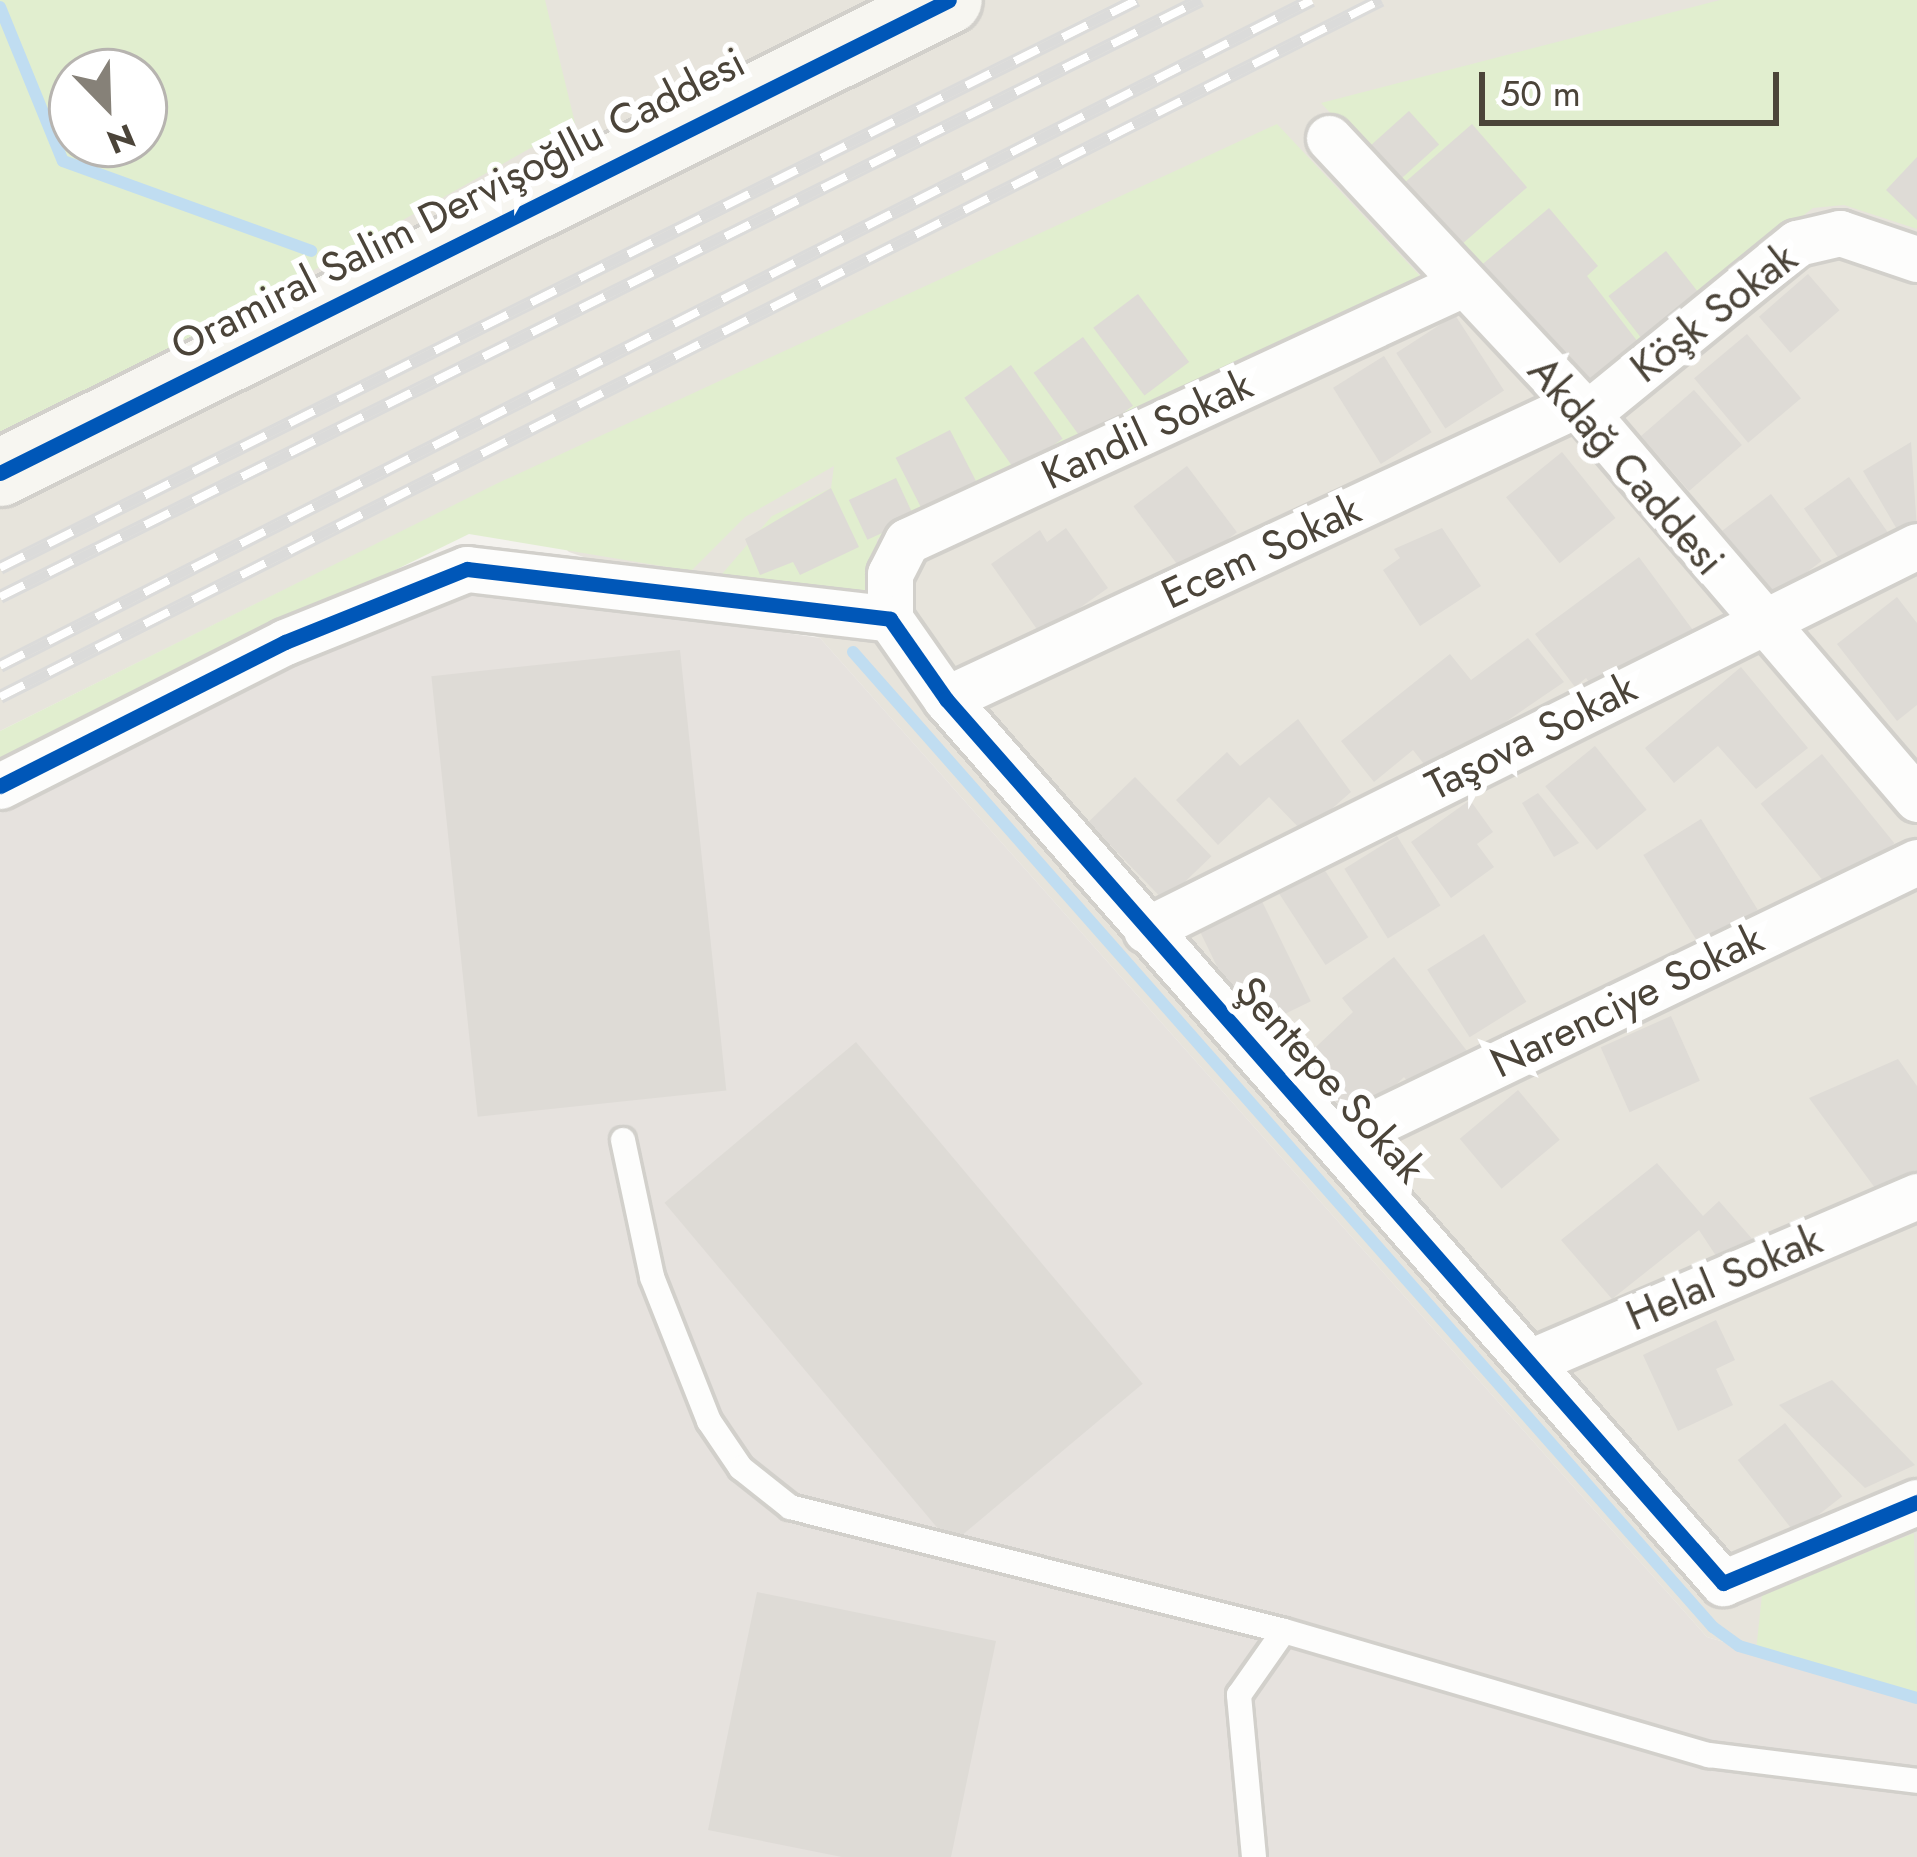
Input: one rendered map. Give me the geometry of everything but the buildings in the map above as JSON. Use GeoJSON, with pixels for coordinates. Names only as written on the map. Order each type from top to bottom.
{"type":"FeatureCollection","features":[{"type":"Feature","properties":{"kind":"street","name":"Oramiral Salim Dervişoğllu Caddesi"},"geometry":{"type":"LineString","coordinates":[[0,473],[950,0]]}},
{"type":"Feature","properties":{"kind":"street","name":"Akdağ Caddesi"},"geometry":{"type":"LineString","coordinates":[[1329,138],[1582,410],[1917,799]]}},
{"type":"Feature","properties":{"kind":"street","name":"Köşk Sokak"},"geometry":{"type":"LineString","coordinates":[[1582,410],[1797,243],[1840,233],[1917,259]]}},
{"type":"Feature","properties":{"kind":"street","name":"Kandil Sokak"},"geometry":{"type":"LineString","coordinates":[[890,620],[890,574],[907,541],[1463,284]]}},
{"type":"Feature","properties":{"kind":"street","name":"Ecem Sokak"},"geometry":{"type":"LineString","coordinates":[[946,699],[1582,410]]}},
{"type":"Feature","properties":{"kind":"street","name":"Taşova Sokak"},"geometry":{"type":"LineString","coordinates":[[1146,930],[1917,546]]}},
{"type":"Feature","properties":{"kind":"street"},"geometry":{"type":"LineString","coordinates":[[0,786],[286,642],[466,569],[890,620]]}},
{"type":"Feature","properties":{"kind":"street","name":"Şentepe Sokak"},"geometry":{"type":"LineString","coordinates":[[890,620],[946,699],[1723,1583],[1917,1502]]}},
{"type":"Feature","properties":{"kind":"street","name":"Narenciye Sokak"},"geometry":{"type":"LineString","coordinates":[[1337,1141],[1917,862]]}},
{"type":"Feature","properties":{"kind":"street","name":"Helal Sokak"},"geometry":{"type":"LineString","coordinates":[[1532,1361],[1917,1196]]}},
{"type":"Feature","properties":{"kind":"lane"},"geometry":{"type":"LineString","coordinates":[[623,1140],[652,1277],[710,1421],[762,1487],[816,1518],[1284,1631],[1708,1755],[1917,1781]]}},
{"type":"Feature","properties":{"kind":"lane"},"geometry":{"type":"LineString","coordinates":[[1254,1857],[1240,1695],[1284,1631]]}},
{"type":"Feature","properties":{"kind":"shaded area"},"geometry":{"type":"Polygon","coordinates":[[[0,0],[1917,0],[1917,1698],[1707,1637],[820,638],[569,552],[498,484],[0,731],[0,0]]]}},
{"type":"Feature","properties":{"kind":"shaded area"},"geometry":{"type":"Polygon","coordinates":[[[485,589],[820,638],[1707,1637],[1917,1698],[1917,1857],[0,1857],[0,813],[273,673],[485,589]]]}},
{"type":"Feature","properties":{"kind":"green space"},"geometry":{"type":"Polygon","coordinates":[[[0,0],[545,0],[575,123],[0,447],[0,0]]]}},
{"type":"Feature","properties":{"kind":"green space"},"geometry":{"type":"Polygon","coordinates":[[[1720,0],[1917,0],[1917,229],[1844,205],[1813,208],[1585,384],[1321,103],[1720,0]]]}},
{"type":"Feature","properties":{"kind":"green space"},"geometry":{"type":"Polygon","coordinates":[[[1277,124],[1422,278],[877,539],[878,600],[722,574],[772,516],[831,488],[834,466],[745,517],[691,571],[469,534],[0,763],[0,731],[498,483],[1277,124]]]}},
{"type":"Feature","properties":{"kind":"green space"},"geometry":{"type":"Polygon","coordinates":[[[1914,1533],[1917,1698],[1756,1651],[1762,1595],[1914,1533]]]}},
{"type":"Feature","properties":{"kind":"waterway"},"geometry":{"type":"LineString","coordinates":[[0,7],[63,161],[311,251]]}},
{"type":"Feature","properties":{"kind":"waterway"},"geometry":{"type":"LineString","coordinates":[[853,652],[1713,1627],[1739,1646],[1917,1698]]}},
{"type":"Feature","properties":{"kind":"railway"},"geometry":{"type":"LineString","coordinates":[[0,568],[1137,0]]}},
{"type":"Feature","properties":{"kind":"railway"},"geometry":{"type":"LineString","coordinates":[[0,597],[1201,0]]}},
{"type":"Feature","properties":{"kind":"railway"},"geometry":{"type":"LineString","coordinates":[[0,666],[1312,0]]}},
{"type":"Feature","properties":{"kind":"railway"},"geometry":{"type":"LineString","coordinates":[[0,697],[1381,0]]}},
{"type":"Feature","properties":{"kind":"cycle path"},"geometry":{"type":"LineString","coordinates":[[0,473],[949,0]]}},
{"type":"Feature","properties":{"kind":"cycle path"},"geometry":{"type":"LineString","coordinates":[[0,786],[285,642],[467,569],[890,619],[946,699],[1723,1583],[1917,1502]]}}]}
